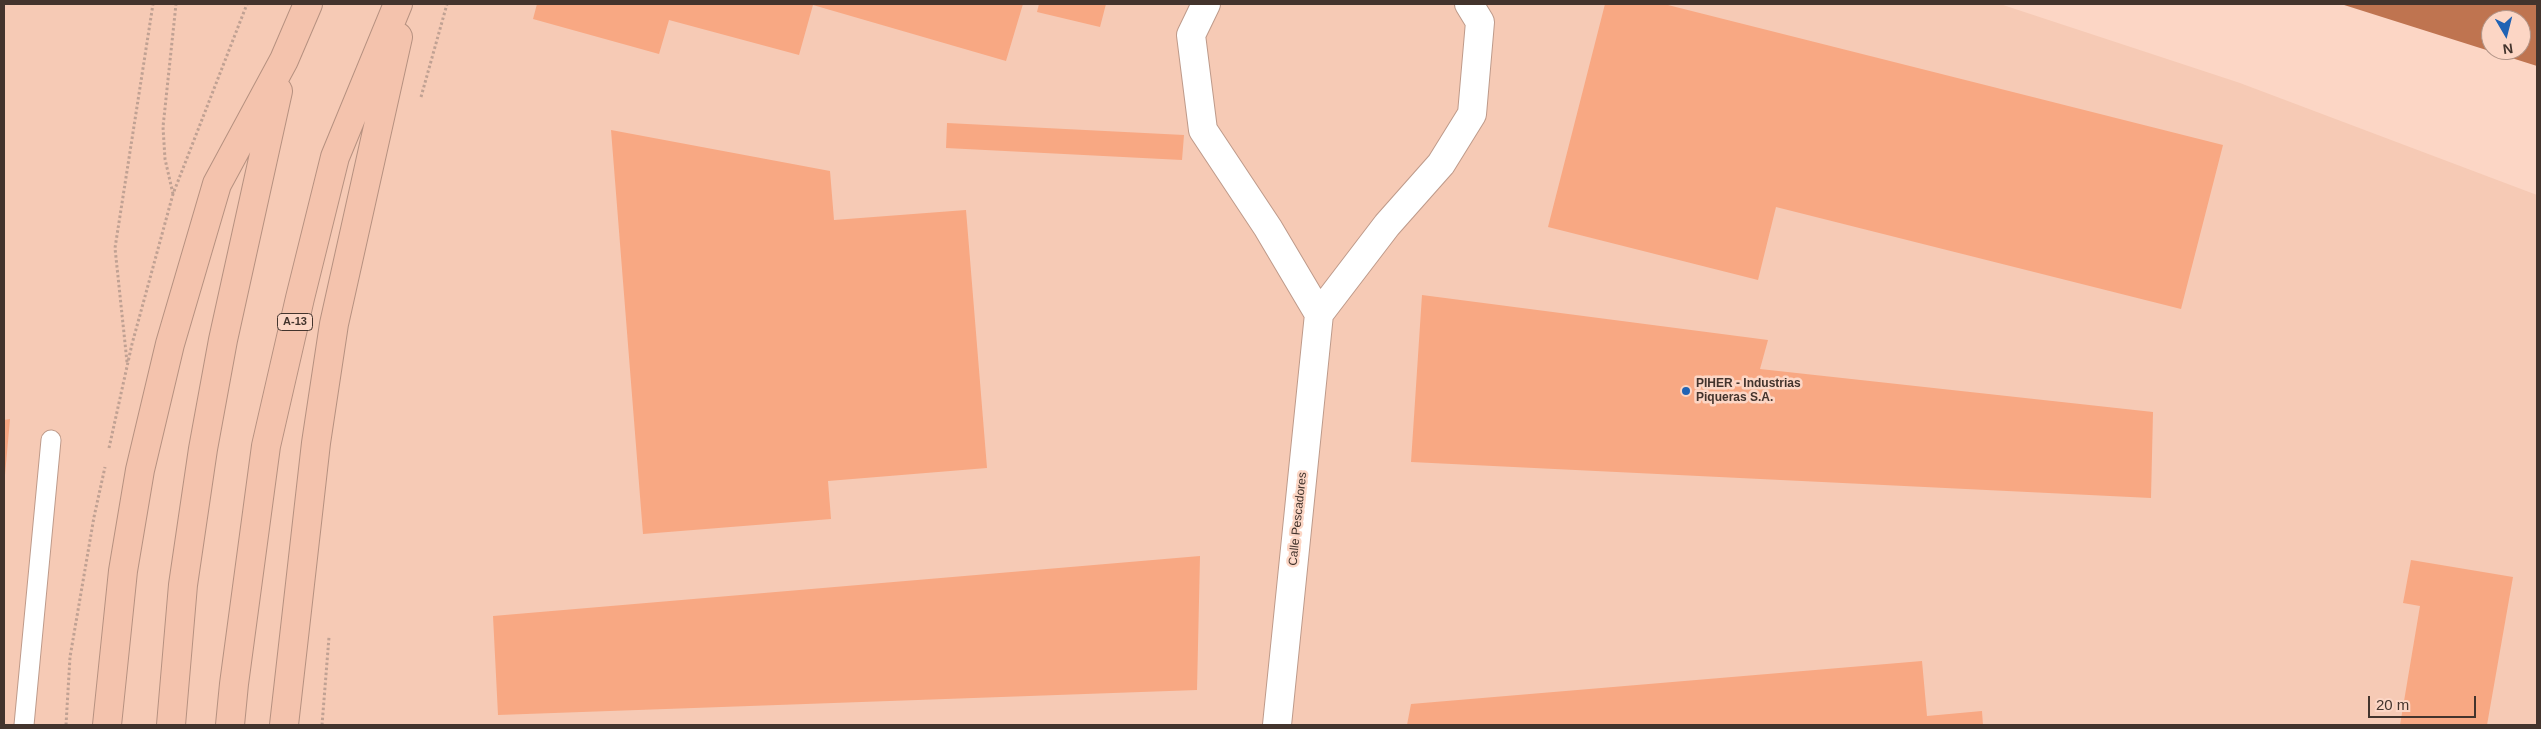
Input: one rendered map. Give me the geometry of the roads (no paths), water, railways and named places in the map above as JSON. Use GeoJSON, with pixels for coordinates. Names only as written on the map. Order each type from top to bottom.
{"type":"FeatureCollection","features":[{"type":"Feature","properties":{"kind":"highway"},"geometry":{"type":"LineString","coordinates":[[108,725],[123,571],[140,470],[170,344],[217,184],[284,60],[308,4]]}},
{"type":"Feature","properties":{"kind":"highway","name":"A-13"},"geometry":{"type":"LineString","coordinates":[[230,725],[266,446],[335,157],[398,4]]}},
{"type":"Feature","properties":{"kind":"highway"},"geometry":{"type":"LineString","coordinates":[[284,725],[316,443],[334,324],[405,4]]}},
{"type":"Feature","properties":{"kind":"highway"},"geometry":{"type":"LineString","coordinates":[[171,725],[183,585],[206,431],[225,330],[284,60]]}},
{"type":"Feature","properties":{"kind":"street"},"geometry":{"type":"LineString","coordinates":[[1206,4],[1191,35],[1203,130],[1268,228],[1319,314],[1387,225],[1440,164],[1472,114],[1480,22],[1469,4]]}},
{"type":"Feature","properties":{"kind":"street","name":"Calle Pescadores"},"geometry":{"type":"LineString","coordinates":[[1278,716],[1319,314]]}},
{"type":"Feature","properties":{"kind":"lane"},"geometry":{"type":"LineString","coordinates":[[24,725],[51,440]]}},
{"type":"Feature","properties":{"kind":"place","name":"PIHER - Industrias Piqueras S.A."},"geometry":{"type":"Point","coordinates":[1686,391]}}]}
